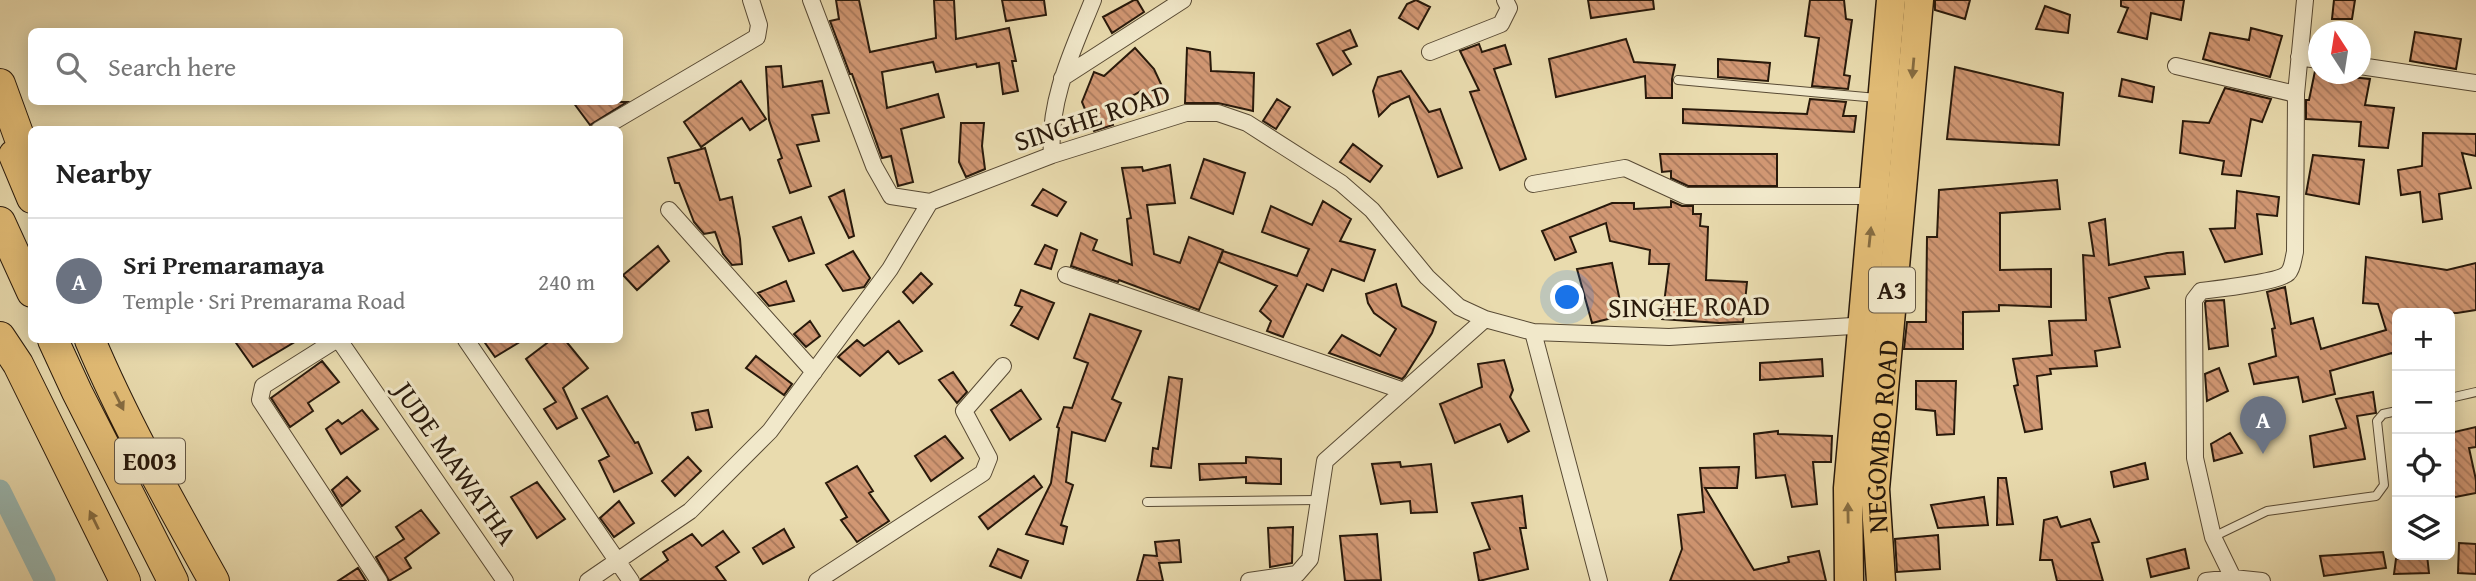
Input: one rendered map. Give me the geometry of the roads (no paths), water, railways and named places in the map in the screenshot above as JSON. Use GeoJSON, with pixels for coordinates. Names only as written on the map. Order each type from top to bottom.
{"type":"FeatureCollection","features":[{"type":"Feature","properties":{"kind":"highway","name":"NEGOMBO ROAD"},"geometry":{"type":"LineString","coordinates":[[1849,581],[1848,488],[1891,0]]}},
{"type":"Feature","properties":{"kind":"highway","name":"NEGOMBO ROAD"},"geometry":{"type":"LineString","coordinates":[[1881,581],[1875,489],[1919,0]]}},
{"type":"Feature","properties":{"kind":"highway"},"geometry":{"type":"LineString","coordinates":[[0,84],[28,161]]}},
{"type":"Feature","properties":{"kind":"highway"},"geometry":{"type":"LineString","coordinates":[[0,123],[28,189]]}},
{"type":"Feature","properties":{"kind":"highway"},"geometry":{"type":"LineString","coordinates":[[0,222],[28,283]]}},
{"type":"Feature","properties":{"kind":"highway"},"geometry":{"type":"LineString","coordinates":[[0,337],[18,364],[125,581]]}},
{"type":"Feature","properties":{"kind":"highway","name":"E003"},"geometry":{"type":"LineString","coordinates":[[54,343],[173,581]]}},
{"type":"Feature","properties":{"kind":"highway","name":"E003"},"geometry":{"type":"LineString","coordinates":[[94,348],[175,511],[214,581]]}},
{"type":"Feature","properties":{"kind":"street"},"geometry":{"type":"LineString","coordinates":[[606,126],[757,37],[759,25],[751,0]]}},
{"type":"Feature","properties":{"kind":"street"},"geometry":{"type":"LineString","coordinates":[[588,581],[690,511],[770,431],[890,269],[930,202],[891,196],[874,166],[811,0]]}},
{"type":"Feature","properties":{"kind":"street"},"geometry":{"type":"LineString","coordinates":[[1052,155],[1051,132],[1062,78],[1093,0]]}},
{"type":"Feature","properties":{"kind":"street"},"geometry":{"type":"LineString","coordinates":[[1062,78],[1183,0]]}},
{"type":"Feature","properties":{"kind":"street"},"geometry":{"type":"LineString","coordinates":[[1430,52],[1501,24],[1508,8],[1505,0]]}},
{"type":"Feature","properties":{"kind":"street"},"geometry":{"type":"LineString","coordinates":[[2233,578],[2213,537],[2195,458],[2194,300],[2201,291],[2271,280],[2291,271],[2295,252],[2296,94],[2305,0]]}},
{"type":"Feature","properties":{"kind":"street"},"geometry":{"type":"LineString","coordinates":[[2299,57],[2308,58]]}},
{"type":"Feature","properties":{"kind":"street"},"geometry":{"type":"LineString","coordinates":[[2176,66],[2296,94]]}},
{"type":"Feature","properties":{"kind":"street"},"geometry":{"type":"LineString","coordinates":[[2371,67],[2476,83]]}},
{"type":"Feature","properties":{"kind":"street","name":"SINGHE ROAD"},"geometry":{"type":"LineString","coordinates":[[930,202],[1052,155],[1186,113],[1218,113],[1247,123],[1340,183],[1372,210],[1427,277],[1459,307],[1485,319],[1533,332],[1669,337],[1889,324]]}},
{"type":"Feature","properties":{"kind":"street"},"geometry":{"type":"LineString","coordinates":[[1534,184],[1625,168],[1686,195],[1874,196]]}},
{"type":"Feature","properties":{"kind":"street"},"geometry":{"type":"LineString","coordinates":[[668,209],[814,372]]}},
{"type":"Feature","properties":{"kind":"street"},"geometry":{"type":"LineString","coordinates":[[1066,275],[1404,391]]}},
{"type":"Feature","properties":{"kind":"street"},"geometry":{"type":"LineString","coordinates":[[1249,581],[1297,574],[1310,559],[1325,461],[1485,319]]}},
{"type":"Feature","properties":{"kind":"street"},"geometry":{"type":"LineString","coordinates":[[1533,332],[1599,581]]}},
{"type":"Feature","properties":{"kind":"street"},"geometry":{"type":"LineString","coordinates":[[333,343],[263,386],[260,400],[379,581]]}},
{"type":"Feature","properties":{"kind":"street","name":"JUDE MAWATHA"},"geometry":{"type":"LineString","coordinates":[[340,343],[505,581]]}},
{"type":"Feature","properties":{"kind":"street"},"geometry":{"type":"LineString","coordinates":[[468,343],[631,581]]}},
{"type":"Feature","properties":{"kind":"street"},"geometry":{"type":"LineString","coordinates":[[817,581],[983,473],[989,458],[964,411],[1003,366]]}},
{"type":"Feature","properties":{"kind":"street"},"geometry":{"type":"LineString","coordinates":[[2206,581],[2233,578],[2262,581]]}},
{"type":"Feature","properties":{"kind":"lane"},"geometry":{"type":"LineString","coordinates":[[1678,80],[1882,98]]}},
{"type":"Feature","properties":{"kind":"lane"},"geometry":{"type":"LineString","coordinates":[[2455,397],[2476,392]]}},
{"type":"Feature","properties":{"kind":"lane"},"geometry":{"type":"LineString","coordinates":[[2213,537],[2267,511],[2376,496],[2384,485],[2376,421],[2383,414],[2392,412]]}},
{"type":"Feature","properties":{"kind":"lane"},"geometry":{"type":"LineString","coordinates":[[1147,502],[1318,500]]}},
{"type":"Feature","properties":{"kind":"waterway"},"geometry":{"type":"LineString","coordinates":[[0,490],[45,581]]}},
{"type":"Feature","properties":{"kind":"place","name":"Sri Premaramaya"},"geometry":{"type":"Point","coordinates":[2263,454]}}]}
